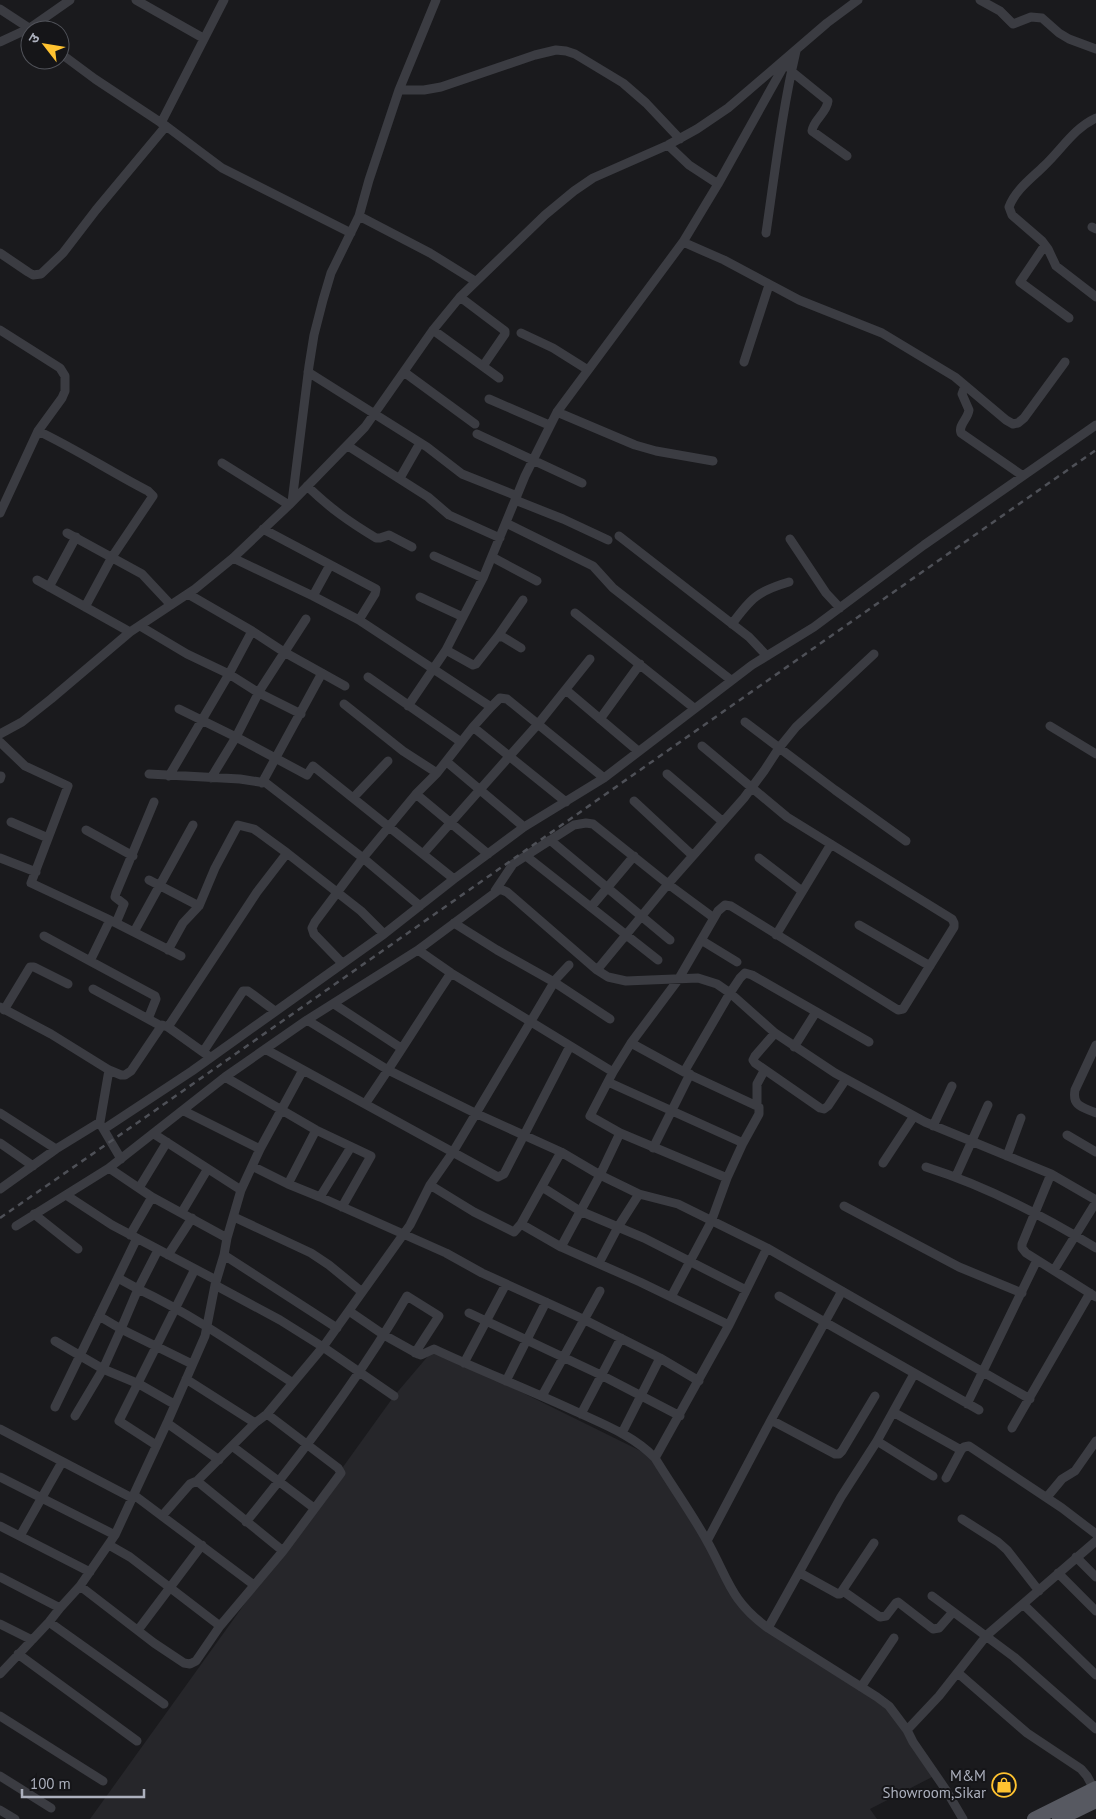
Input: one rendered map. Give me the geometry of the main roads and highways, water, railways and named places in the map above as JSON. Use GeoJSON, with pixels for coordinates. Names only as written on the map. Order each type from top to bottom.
{"type":"FeatureCollection","features":[{"type":"Feature","properties":{"kind":"main road"},"geometry":{"type":"LineString","coordinates":[[1034,1819],[1095,1793]]}},
{"type":"Feature","properties":{"kind":"main road"},"geometry":{"type":"LineString","coordinates":[[1059,1819],[1095,1793]]}},
{"type":"Feature","properties":{"kind":"railway"},"geometry":{"type":"LineString","coordinates":[[0,1218],[1096,450]]}},
{"type":"Feature","properties":{"kind":"place","name":"M&M Showroom,Sikar"},"geometry":{"type":"Point","coordinates":[1004,1785]}}]}
